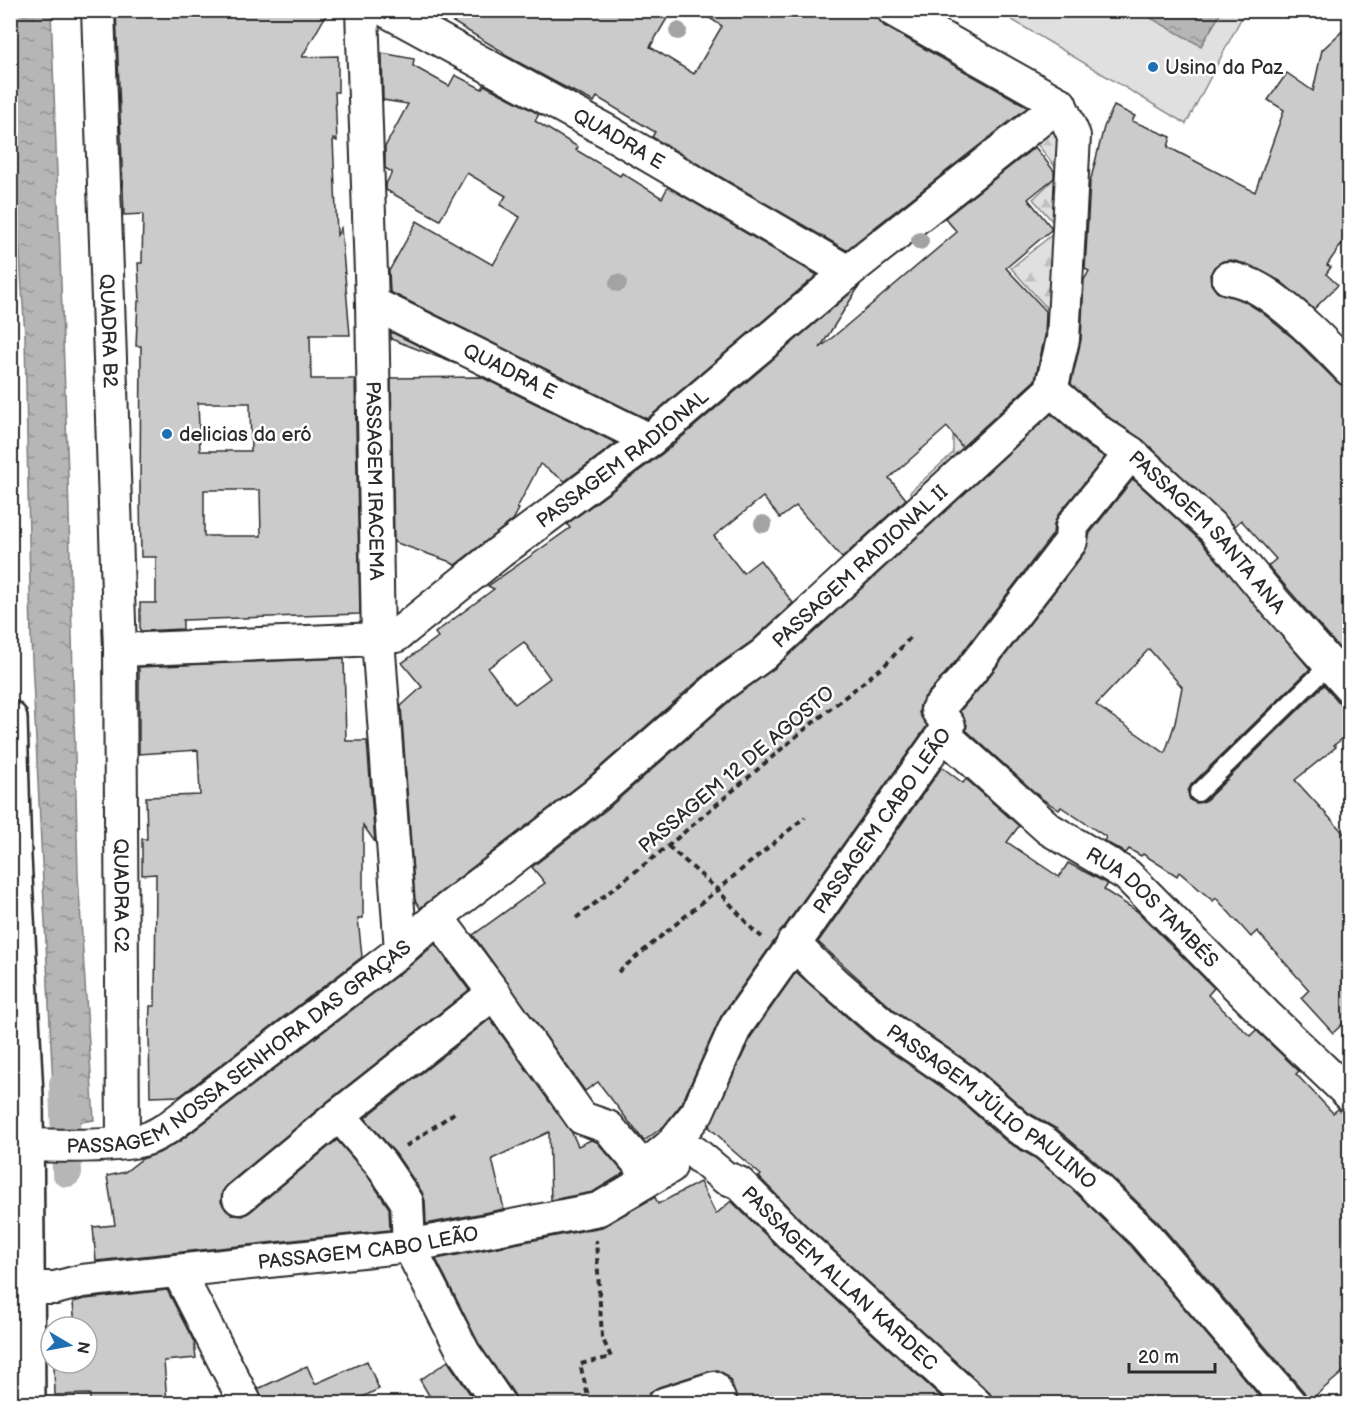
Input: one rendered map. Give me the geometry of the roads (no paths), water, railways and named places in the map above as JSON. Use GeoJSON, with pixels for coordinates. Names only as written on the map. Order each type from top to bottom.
{"type":"FeatureCollection","features":[{"type":"Feature","properties":{"kind":"street","name":"QUADRA B2"},"geometry":{"type":"LineString","coordinates":[[98,10],[120,650]]}},
{"type":"Feature","properties":{"kind":"street","name":"PASSAGEM IRACEMA"},"geometry":{"type":"LineString","coordinates":[[362,10],[372,303],[378,639],[401,950]]}},
{"type":"Feature","properties":{"kind":"street","name":"QUADRA E"},"geometry":{"type":"LineString","coordinates":[[386,10],[605,130],[848,272]]}},
{"type":"Feature","properties":{"kind":"street"},"geometry":{"type":"LineString","coordinates":[[893,10],[1060,104],[1074,136],[1063,339],[1051,390]]}},
{"type":"Feature","properties":{"kind":"street","name":"PASSAGEM RADIONAL"},"geometry":{"type":"LineString","coordinates":[[120,650],[378,639],[396,636],[500,552],[650,440],[848,272],[1060,104]]}},
{"type":"Feature","properties":{"kind":"street"},"geometry":{"type":"LineString","coordinates":[[1228,278],[1242,280],[1260,289],[1291,314],[1350,369]]}},
{"type":"Feature","properties":{"kind":"street","name":"QUADRA E"},"geometry":{"type":"LineString","coordinates":[[372,303],[650,440]]}},
{"type":"Feature","properties":{"kind":"street","name":"PASSAGEM SANTA ANA"},"geometry":{"type":"LineString","coordinates":[[1051,390],[1099,432],[1131,453],[1214,529],[1340,675]]}},
{"type":"Feature","properties":{"kind":"street","name":"PASSAGEM RADIONAL II"},"geometry":{"type":"LineString","coordinates":[[437,917],[594,796],[705,698],[763,655],[1051,390]]}},
{"type":"Feature","properties":{"kind":"street","name":"PASSAGEM CABO LEÃO"},"geometry":{"type":"LineString","coordinates":[[55,1286],[409,1246],[599,1209],[683,1149],[736,1026],[950,726],[937,710],[970,672],[1071,541],[1072,526],[1131,453]]}},
{"type":"Feature","properties":{"kind":"street","name":"QUADRA C2"},"geometry":{"type":"LineString","coordinates":[[109,1143],[120,650]]}},
{"type":"Feature","properties":{"kind":"street"},"geometry":{"type":"LineString","coordinates":[[10,718],[12,857],[38,1145],[55,1286],[28,1404]]}},
{"type":"Feature","properties":{"kind":"street","name":"RUA DOS TAMBÉS"},"geometry":{"type":"LineString","coordinates":[[943,734],[1048,829],[1127,874],[1266,1016],[1350,1095]]}},
{"type":"Feature","properties":{"kind":"street"},"geometry":{"type":"LineString","coordinates":[[437,917],[582,1118],[609,1127],[643,1168],[683,1149]]}},
{"type":"Feature","properties":{"kind":"street","name":"PASSAGEM NOSSA SENHORA DAS GRAÇAS"},"geometry":{"type":"LineString","coordinates":[[38,1145],[109,1143],[147,1139],[169,1127],[401,950],[437,917]]}},
{"type":"Feature","properties":{"kind":"street","name":"PASSAGEM JÚLIO PAULINO"},"geometry":{"type":"LineString","coordinates":[[793,943],[820,970],[885,1026],[967,1083],[1019,1128],[1045,1143],[1084,1176],[1144,1234],[1290,1404]]}},
{"type":"Feature","properties":{"kind":"street"},"geometry":{"type":"LineString","coordinates":[[239,1198],[339,1115],[494,993]]}},
{"type":"Feature","properties":{"kind":"street"},"geometry":{"type":"LineString","coordinates":[[339,1115],[381,1164],[407,1202],[409,1246],[464,1353],[499,1404]]}},
{"type":"Feature","properties":{"kind":"street","name":"PASSAGEM ALLAN KARDEC"},"geometry":{"type":"LineString","coordinates":[[683,1149],[724,1177],[739,1183],[793,1237],[976,1404]]}},
{"type":"Feature","properties":{"kind":"street"},"geometry":{"type":"LineString","coordinates":[[178,1271],[246,1404]]}},
{"type":"Feature","properties":{"kind":"street"},"geometry":{"type":"LineString","coordinates":[[664,1404],[714,1388],[721,1404]]}},
{"type":"Feature","properties":{"kind":"lane"},"geometry":{"type":"LineString","coordinates":[[1198,793],[1340,675]]}},
{"type":"Feature","properties":{"kind":"water"},"geometry":{"type":"Polygon","coordinates":[[[1222,10],[1201,46],[1138,11],[1222,10]]]}},
{"type":"Feature","properties":{"kind":"water"},"geometry":{"type":"Polygon","coordinates":[[[10,11],[51,11],[68,475],[78,876],[94,1120],[55,1126],[31,639],[25,336],[10,11]]]}},
{"type":"Feature","properties":{"kind":"waterway"},"geometry":{"type":"LineString","coordinates":[[64,1084],[67,1172]]}},
{"type":"Feature","properties":{"kind":"place","name":"Usina da Paz"},"geometry":{"type":"Point","coordinates":[1153,67]}},
{"type":"Feature","properties":{"kind":"place","name":"delicias da eró"},"geometry":{"type":"Point","coordinates":[167,434]}}]}
